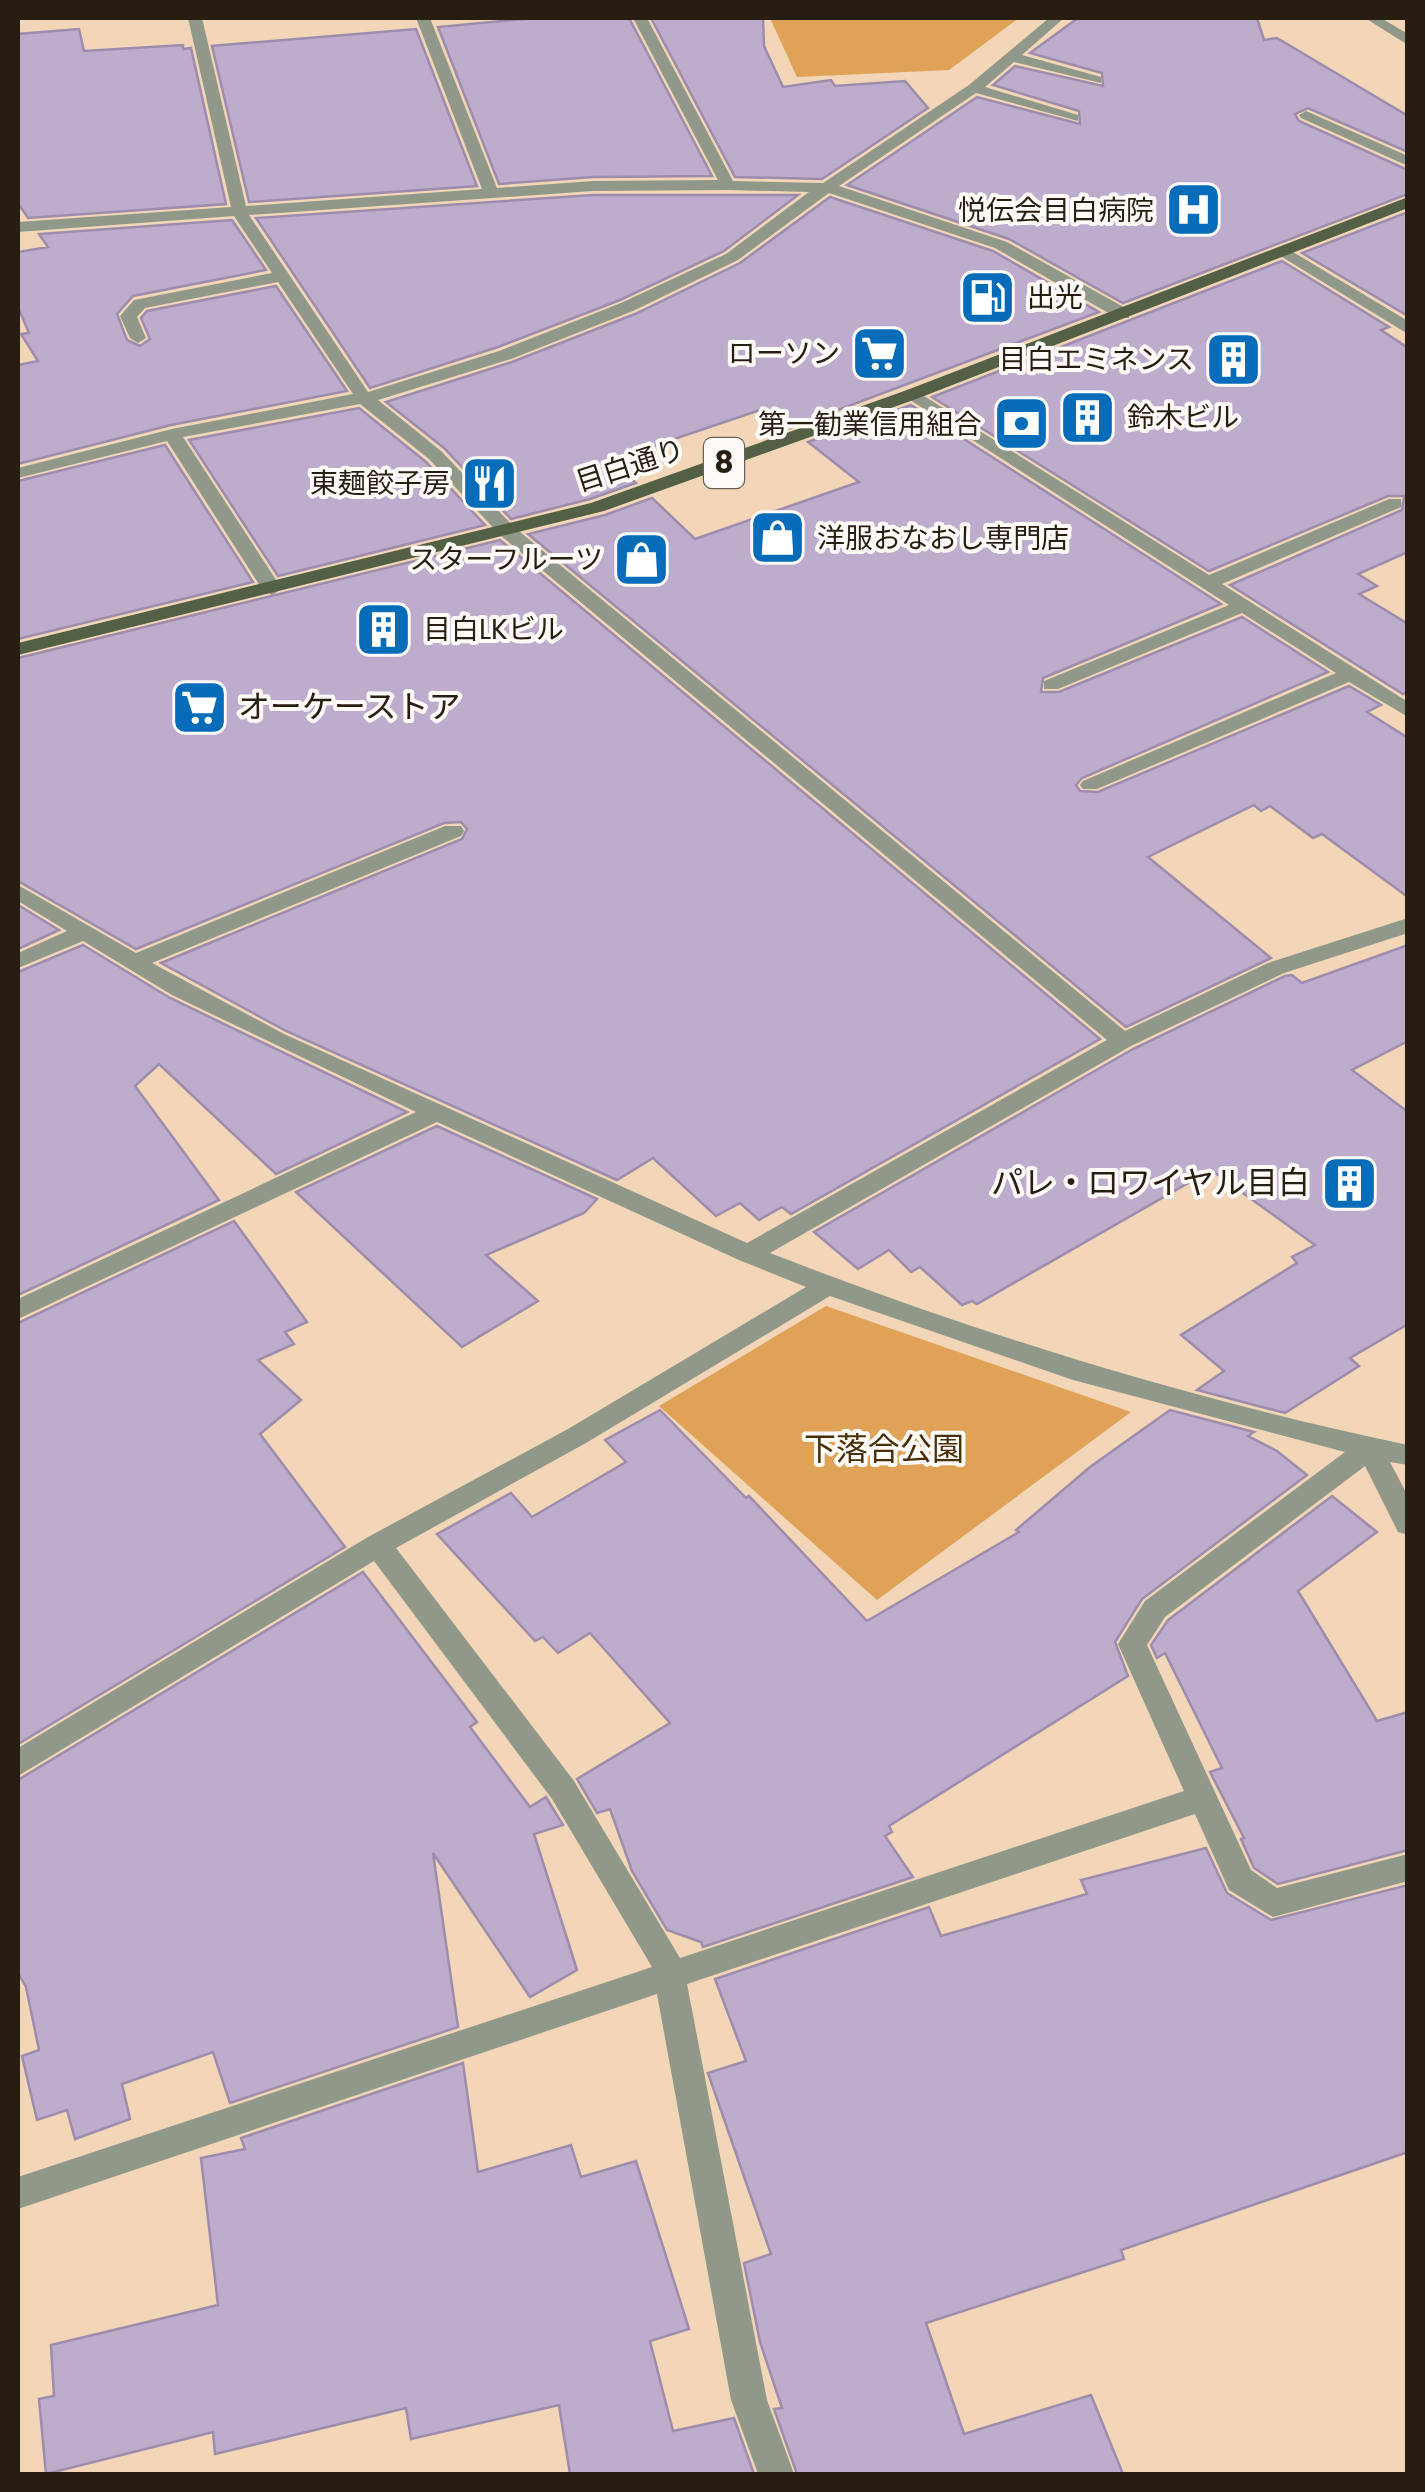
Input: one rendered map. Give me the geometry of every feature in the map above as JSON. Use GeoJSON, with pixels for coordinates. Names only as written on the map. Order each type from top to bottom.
{"type":"FeatureCollection","features":[{"type":"Feature","properties":{"kind":"main road","name":"目白通り"},"geometry":{"type":"LineString","coordinates":[[18,649],[506,531],[668,484],[1123,314],[1408,202]]}},
{"type":"Feature","properties":{"kind":"street"},"geometry":{"type":"LineString","coordinates":[[195,18],[240,213],[364,398],[435,455],[506,531],[1123,1041]]}},
{"type":"Feature","properties":{"kind":"street"},"geometry":{"type":"LineString","coordinates":[[424,18],[492,195]]}},
{"type":"Feature","properties":{"kind":"street"},"geometry":{"type":"LineString","coordinates":[[640,18],[728,185]]}},
{"type":"Feature","properties":{"kind":"street"},"geometry":{"type":"LineString","coordinates":[[18,473],[172,434],[364,398],[504,355],[627,306],[732,257],[768,227],[974,88],[1057,18]]}},
{"type":"Feature","properties":{"kind":"street"},"geometry":{"type":"LineString","coordinates":[[1377,22],[1408,41]]}},
{"type":"Feature","properties":{"kind":"street"},"geometry":{"type":"LineString","coordinates":[[1010,56],[1096,80]]}},
{"type":"Feature","properties":{"kind":"street"},"geometry":{"type":"LineString","coordinates":[[974,88],[1073,118]]}},
{"type":"Feature","properties":{"kind":"street"},"geometry":{"type":"LineString","coordinates":[[1306,114],[1408,162]]}},
{"type":"Feature","properties":{"kind":"street"},"geometry":{"type":"LineString","coordinates":[[18,227],[594,186],[829,188],[1001,246],[1123,314]]}},
{"type":"Feature","properties":{"kind":"street"},"geometry":{"type":"LineString","coordinates":[[1283,251],[1408,329]]}},
{"type":"Feature","properties":{"kind":"street"},"geometry":{"type":"LineString","coordinates":[[138,338],[128,316],[140,304],[282,276]]}},
{"type":"Feature","properties":{"kind":"street"},"geometry":{"type":"LineString","coordinates":[[913,394],[1405,706]]}},
{"type":"Feature","properties":{"kind":"street"},"geometry":{"type":"LineString","coordinates":[[172,434],[272,588]]}},
{"type":"Feature","properties":{"kind":"street"},"geometry":{"type":"LineString","coordinates":[[1210,582],[1395,504]]}},
{"type":"Feature","properties":{"kind":"street"},"geometry":{"type":"LineString","coordinates":[[1050,684],[1246,605]]}},
{"type":"Feature","properties":{"kind":"street"},"geometry":{"type":"LineString","coordinates":[[1090,785],[1351,674]]}},
{"type":"Feature","properties":{"kind":"street"},"geometry":{"type":"LineString","coordinates":[[135,962],[453,831]]}},
{"type":"Feature","properties":{"kind":"street"},"geometry":{"type":"LineString","coordinates":[[18,892],[276,1039],[748,1254],[827,1286],[1146,1392],[1408,1455]]}},
{"type":"Feature","properties":{"kind":"street"},"geometry":{"type":"LineString","coordinates":[[748,1254],[1123,1041],[1276,968],[1408,925]]}},
{"type":"Feature","properties":{"kind":"street"},"geometry":{"type":"LineString","coordinates":[[18,961],[85,932]]}},
{"type":"Feature","properties":{"kind":"street"},"geometry":{"type":"LineString","coordinates":[[18,1310],[438,1112]]}},
{"type":"Feature","properties":{"kind":"street"},"geometry":{"type":"LineString","coordinates":[[18,1762],[378,1545],[577,1436],[827,1286]]}},
{"type":"Feature","properties":{"kind":"street"},"geometry":{"type":"LineString","coordinates":[[1370,1448],[1408,1524]]}},
{"type":"Feature","properties":{"kind":"street"},"geometry":{"type":"LineString","coordinates":[[1370,1448],[1155,1608],[1132,1644],[1240,1880],[1273,1903],[1408,1867]]}},
{"type":"Feature","properties":{"kind":"street"},"geometry":{"type":"LineString","coordinates":[[378,1545],[562,1790],[667,1964],[750,2400],[776,2474]]}},
{"type":"Feature","properties":{"kind":"street"},"geometry":{"type":"LineString","coordinates":[[18,2194],[1200,1799]]}},
{"type":"Feature","properties":{"kind":"green space"},"geometry":{"type":"Polygon","coordinates":[[[770,18],[1019,18],[949,70],[797,77],[770,18]]]}},
{"type":"Feature","properties":{"kind":"green space","name":"下落合公園"},"geometry":{"type":"Polygon","coordinates":[[[826,1306],[1131,1412],[877,1600],[659,1406],[826,1306]]]}},
{"type":"Feature","properties":{"kind":"building"},"geometry":{"type":"Polygon","coordinates":[[[534,18],[629,18],[712,176],[593,177],[499,184],[438,27],[534,18]]]}},
{"type":"Feature","properties":{"kind":"building"},"geometry":{"type":"Polygon","coordinates":[[[651,18],[763,18],[764,46],[783,87],[831,80],[835,86],[905,81],[928,108],[822,179],[735,177],[651,18]]]}},
{"type":"Feature","properties":{"kind":"building"},"geometry":{"type":"Polygon","coordinates":[[[1078,18],[1257,18],[1264,40],[1277,38],[1408,116],[1408,152],[1308,108],[1295,114],[1299,121],[1408,170],[1408,194],[1123,303],[1009,239],[847,185],[977,97],[1080,124],[1079,111],[993,85],[1015,66],[1103,86],[1102,73],[1030,53],[1078,18]]]}},
{"type":"Feature","properties":{"kind":"building"},"geometry":{"type":"Polygon","coordinates":[[[79,29],[84,51],[183,45],[183,49],[191,48],[226,204],[28,218],[18,203],[18,34],[79,29]]]}},
{"type":"Feature","properties":{"kind":"building"},"geometry":{"type":"Polygon","coordinates":[[[416,29],[477,186],[249,202],[212,46],[416,29]]]}},
{"type":"Feature","properties":{"kind":"building"},"geometry":{"type":"Polygon","coordinates":[[[593,195],[798,195],[724,251],[620,300],[498,347],[370,388],[256,218],[593,195]]]}},
{"type":"Feature","properties":{"kind":"building"},"geometry":{"type":"Polygon","coordinates":[[[830,197],[993,251],[1099,312],[790,428],[766,408],[612,460],[636,483],[511,519],[444,448],[386,402],[512,362],[635,314],[740,263],[830,197]]]}},
{"type":"Feature","properties":{"kind":"building"},"geometry":{"type":"Polygon","coordinates":[[[1408,212],[1408,316],[1302,253],[1408,212]]]}},
{"type":"Feature","properties":{"kind":"building"},"geometry":{"type":"Polygon","coordinates":[[[232,220],[266,270],[133,296],[117,314],[127,340],[140,346],[150,339],[141,318],[147,311],[276,286],[347,391],[171,425],[18,464],[18,365],[38,361],[21,334],[29,333],[18,307],[18,252],[48,247],[39,234],[232,220]]]}},
{"type":"Feature","properties":{"kind":"building"},"geometry":{"type":"Polygon","coordinates":[[[1282,261],[1389,327],[1381,330],[1408,348],[1408,552],[1358,574],[1377,586],[1359,594],[1408,624],[1408,692],[1403,694],[1230,585],[1402,510],[1404,496],[1388,496],[1209,571],[932,397],[1282,261]]]}},
{"type":"Feature","properties":{"kind":"building"},"geometry":{"type":"Polygon","coordinates":[[[911,405],[1221,604],[1043,678],[1041,692],[1059,692],[1242,617],[1328,672],[1082,778],[1076,785],[1080,791],[1098,792],[1349,686],[1381,705],[1367,712],[1408,738],[1408,897],[1322,834],[1313,838],[1270,806],[1261,811],[1254,805],[1148,857],[1271,958],[1126,1027],[528,534],[605,515],[652,498],[695,539],[859,482],[808,442],[911,405]]]}},
{"type":"Feature","properties":{"kind":"building"},"geometry":{"type":"Polygon","coordinates":[[[359,408],[426,462],[485,525],[278,576],[189,440],[359,408]]]}},
{"type":"Feature","properties":{"kind":"building"},"geometry":{"type":"Polygon","coordinates":[[[165,445],[253,582],[18,639],[18,481],[165,445]]]}},
{"type":"Feature","properties":{"kind":"building"},"geometry":{"type":"Polygon","coordinates":[[[500,540],[1100,1039],[791,1214],[782,1207],[759,1220],[740,1203],[716,1216],[653,1158],[617,1180],[286,1031],[161,963],[462,839],[467,829],[461,822],[444,823],[136,949],[18,881],[18,658],[500,540]]]}},
{"type":"Feature","properties":{"kind":"building"},"geometry":{"type":"Polygon","coordinates":[[[18,905],[59,930],[18,949],[18,905]]]}},
{"type":"Feature","properties":{"kind":"building"},"geometry":{"type":"Polygon","coordinates":[[[83,945],[170,998],[407,1112],[276,1174],[159,1064],[135,1086],[219,1200],[18,1295],[18,972],[83,945]]]}},
{"type":"Feature","properties":{"kind":"building"},"geometry":{"type":"Polygon","coordinates":[[[1408,945],[1408,1041],[1352,1070],[1408,1112],[1408,1324],[1350,1358],[1359,1366],[1285,1413],[1197,1390],[1224,1371],[1181,1335],[1297,1263],[1292,1257],[1315,1245],[1211,1170],[977,1304],[972,1301],[962,1305],[920,1267],[911,1272],[889,1250],[858,1269],[814,1232],[1133,1049],[1285,976],[1292,975],[1302,983],[1408,945]]]}},
{"type":"Feature","properties":{"kind":"building"},"geometry":{"type":"Polygon","coordinates":[[[437,1126],[597,1199],[584,1213],[486,1255],[538,1301],[462,1347],[296,1192],[437,1126]]]}},
{"type":"Feature","properties":{"kind":"building"},"geometry":{"type":"Polygon","coordinates":[[[234,1221],[307,1322],[285,1332],[294,1344],[258,1360],[301,1400],[260,1434],[345,1547],[18,1744],[18,1323],[234,1221]]]}},
{"type":"Feature","properties":{"kind":"building"},"geometry":{"type":"Polygon","coordinates":[[[660,1410],[746,1498],[749,1496],[867,1621],[1019,1532],[1016,1530],[1090,1467],[1170,1410],[1254,1432],[1248,1436],[1277,1451],[1307,1475],[1142,1599],[1115,1642],[1128,1676],[889,1826],[892,1832],[885,1836],[913,1877],[703,1947],[701,1942],[667,1930],[632,1871],[610,1809],[597,1813],[577,1779],[670,1723],[590,1633],[558,1653],[543,1637],[535,1641],[437,1534],[511,1493],[532,1517],[626,1462],[605,1440],[660,1410]]]}},
{"type":"Feature","properties":{"kind":"building"},"geometry":{"type":"Polygon","coordinates":[[[1332,1496],[1377,1532],[1298,1591],[1377,1721],[1408,1712],[1408,1850],[1278,1884],[1254,1868],[1241,1839],[1244,1838],[1210,1772],[1222,1768],[1165,1653],[1157,1658],[1151,1645],[1168,1620],[1332,1496]]]}},
{"type":"Feature","properties":{"kind":"building"},"geometry":{"type":"Polygon","coordinates":[[[363,1572],[477,1722],[470,1727],[530,1807],[546,1797],[563,1825],[534,1834],[577,1970],[530,1997],[433,1853],[458,2027],[230,2103],[213,2052],[122,2084],[130,2119],[75,2139],[67,2110],[37,2120],[22,2056],[39,2050],[26,1987],[18,1973],[18,1780],[363,1572]]]}},
{"type":"Feature","properties":{"kind":"building"},"geometry":{"type":"Polygon","coordinates":[[[1206,1848],[1227,1893],[1271,1920],[1408,1885],[1408,2152],[1121,2250],[1124,2259],[926,2323],[964,2434],[1091,2395],[1123,2474],[797,2474],[774,2409],[782,2408],[760,2342],[744,2263],[771,2254],[708,2073],[746,2061],[715,1979],[929,1907],[941,1936],[1087,1894],[1081,1880],[1206,1848]]]}},
{"type":"Feature","properties":{"kind":"building"},"geometry":{"type":"Polygon","coordinates":[[[463,2063],[478,2172],[571,2145],[581,2177],[636,2161],[689,2329],[650,2341],[673,2431],[734,2418],[754,2474],[570,2474],[559,2405],[411,2439],[406,2408],[215,2454],[213,2432],[46,2474],[39,2399],[54,2396],[51,2345],[218,2305],[201,2158],[245,2149],[241,2138],[463,2063]]]}},
{"type":"Feature","properties":{"kind":"place","name":"悦伝会目白病院"},"geometry":{"type":"Point","coordinates":[1193,210]}},
{"type":"Feature","properties":{"kind":"place","name":"出光"},"geometry":{"type":"Point","coordinates":[988,297]}},
{"type":"Feature","properties":{"kind":"place","name":"ローソン"},"geometry":{"type":"Point","coordinates":[879,353]}},
{"type":"Feature","properties":{"kind":"place","name":"目白エミネンス"},"geometry":{"type":"Point","coordinates":[1233,359]}},
{"type":"Feature","properties":{"kind":"place","name":"鈴木ビル"},"geometry":{"type":"Point","coordinates":[1088,417]}},
{"type":"Feature","properties":{"kind":"place","name":"第一勧業信用組合"},"geometry":{"type":"Point","coordinates":[1021,424]}},
{"type":"Feature","properties":{"kind":"place","name":"東麺餃子房"},"geometry":{"type":"Point","coordinates":[489,483]}},
{"type":"Feature","properties":{"kind":"place","name":"洋服おなおし専門店"},"geometry":{"type":"Point","coordinates":[778,538]}},
{"type":"Feature","properties":{"kind":"place","name":"スターフルーツ"},"geometry":{"type":"Point","coordinates":[642,559]}},
{"type":"Feature","properties":{"kind":"place","name":"目白LKビル"},"geometry":{"type":"Point","coordinates":[384,629]}},
{"type":"Feature","properties":{"kind":"place","name":"オーケーストア"},"geometry":{"type":"Point","coordinates":[199,707]}},
{"type":"Feature","properties":{"kind":"place","name":"パレ・ロワイヤル目白"},"geometry":{"type":"Point","coordinates":[1349,1183]}}]}
